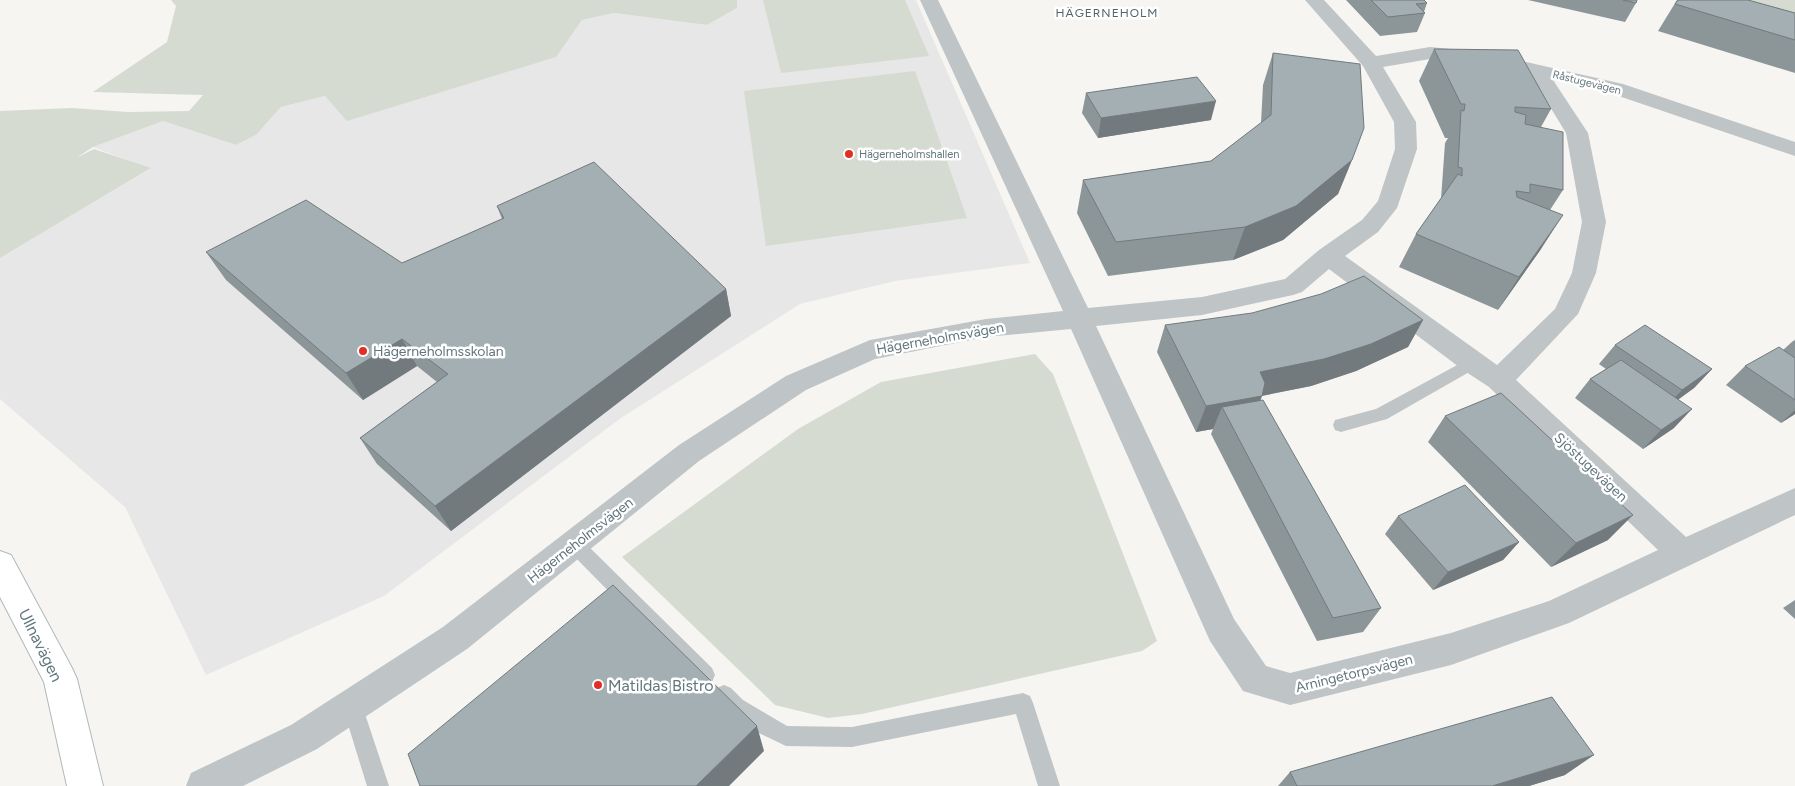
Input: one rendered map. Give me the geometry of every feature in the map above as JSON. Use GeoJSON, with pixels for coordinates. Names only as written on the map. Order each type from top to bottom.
{"type":"FeatureCollection","features":[{"type":"Feature","properties":{"kind":"street","name":"Arningetorpsvägen"},"geometry":{"type":"LineString","coordinates":[[929,0],[1080,319],[1222,630],[1255,680],[1290,689],[1451,649],[1557,613],[1795,501]]}},
{"type":"Feature","properties":{"kind":"street","name":"Hägerneholmsvägen"},"geometry":{"type":"LineString","coordinates":[[204,786],[304,736],[455,638],[689,453],[796,383],[870,350],[986,328],[1202,306],[1293,286],[1328,256],[1370,226],[1389,203],[1406,149],[1405,122],[1371,63],[1314,0]]}},
{"type":"Feature","properties":{"kind":"street","name":"Råstugevägen"},"geometry":{"type":"LineString","coordinates":[[1371,63],[1430,54],[1482,58],[1616,88],[1795,149]]}},
{"type":"Feature","properties":{"kind":"street"},"geometry":{"type":"LineString","coordinates":[[1499,380],[1565,314],[1584,273],[1594,222],[1577,133],[1537,70]]}},
{"type":"Feature","properties":{"kind":"street","name":"Sjöstugevägen"},"geometry":{"type":"LineString","coordinates":[[1328,256],[1472,363],[1499,380],[1683,554]]}},
{"type":"Feature","properties":{"kind":"street","name":"Ullnavägen"},"geometry":{"type":"LineString","coordinates":[[0,565],[60,679],[85,786]]}},
{"type":"Feature","properties":{"kind":"lane"},"geometry":{"type":"LineString","coordinates":[[1341,425],[1381,414],[1472,363]]}},
{"type":"Feature","properties":{"kind":"lane"},"geometry":{"type":"LineString","coordinates":[[574,544],[736,707],[766,726],[786,736],[852,737],[1023,703],[1050,786]]}},
{"type":"Feature","properties":{"kind":"lane"},"geometry":{"type":"LineString","coordinates":[[352,706],[378,786]]}},
{"type":"Feature","properties":{"kind":"shaded area"},"geometry":{"type":"Polygon","coordinates":[[[171,0],[737,0],[737,8],[707,25],[614,13],[582,20],[556,57],[347,121],[325,96],[281,107],[256,135],[236,145],[163,121],[93,147],[76,158],[94,149],[151,168],[0,258],[0,111],[72,108],[128,112],[189,111],[203,95],[93,92],[167,42],[176,6],[171,0]]]}},
{"type":"Feature","properties":{"kind":"shaded area","name":"Hägerneholmsskolan"},"geometry":{"type":"Polygon","coordinates":[[[737,0],[916,0],[1030,263],[895,281],[800,304],[621,418],[384,596],[206,675],[125,507],[0,399],[0,258],[150,169],[93,147],[163,121],[236,145],[256,135],[281,107],[325,96],[347,120],[555,57],[582,20],[614,13],[707,25],[737,8],[737,0]]]}},
{"type":"Feature","properties":{"kind":"shaded area"},"geometry":{"type":"Polygon","coordinates":[[[763,0],[905,0],[929,56],[781,73],[763,0]]]}},
{"type":"Feature","properties":{"kind":"shaded area"},"geometry":{"type":"Polygon","coordinates":[[[1742,0],[1795,0],[1795,15],[1742,0]]]}},
{"type":"Feature","properties":{"kind":"shaded area","name":"Hägerneholmshallen"},"geometry":{"type":"Polygon","coordinates":[[[915,71],[967,218],[766,246],[744,91],[915,71]]]}},
{"type":"Feature","properties":{"kind":"shaded area"},"geometry":{"type":"Polygon","coordinates":[[[1035,354],[1053,374],[1157,641],[1142,651],[862,714],[828,718],[775,705],[622,557],[798,429],[881,382],[1035,354]]]}},
{"type":"Feature","properties":{"kind":"building"},"geometry":{"type":"Polygon","coordinates":[[[1371,0],[1424,0],[1427,3],[1416,4],[1425,13],[1388,17],[1371,0]]]}},
{"type":"Feature","properties":{"kind":"building"},"geometry":{"type":"Polygon","coordinates":[[[1623,0],[1637,0],[1636,3],[1623,0]]]}},
{"type":"Feature","properties":{"kind":"building"},"geometry":{"type":"Polygon","coordinates":[[[1678,0],[1748,0],[1795,13],[1795,40],[1675,4],[1678,0]]]}},
{"type":"Feature","properties":{"kind":"building"},"geometry":{"type":"Polygon","coordinates":[[[1434,49],[1518,50],[1551,109],[1515,107],[1515,112],[1526,115],[1525,124],[1563,132],[1563,190],[1530,184],[1530,193],[1516,191],[1517,197],[1563,215],[1519,277],[1416,234],[1458,174],[1462,176],[1462,168],[1458,167],[1461,110],[1464,111],[1465,104],[1461,104],[1434,49]]]}},
{"type":"Feature","properties":{"kind":"building"},"geometry":{"type":"Polygon","coordinates":[[[1273,53],[1360,64],[1364,128],[1352,160],[1296,206],[1245,227],[1116,242],[1083,180],[1211,161],[1271,115],[1273,53]]]}},
{"type":"Feature","properties":{"kind":"building"},"geometry":{"type":"Polygon","coordinates":[[[1197,77],[1216,101],[1101,118],[1086,93],[1197,77]]]}},
{"type":"Feature","properties":{"kind":"building"},"geometry":{"type":"Polygon","coordinates":[[[594,162],[726,289],[435,506],[360,438],[448,374],[402,339],[346,373],[206,252],[306,200],[402,263],[504,218],[497,206],[594,162]]]}},
{"type":"Feature","properties":{"kind":"building"},"geometry":{"type":"Polygon","coordinates":[[[1364,276],[1423,320],[1371,344],[1324,359],[1260,372],[1265,383],[1262,396],[1206,406],[1165,325],[1252,313],[1321,294],[1364,276]]]}},
{"type":"Feature","properties":{"kind":"building"},"geometry":{"type":"Polygon","coordinates":[[[1645,325],[1712,369],[1682,390],[1615,345],[1645,325]]]}},
{"type":"Feature","properties":{"kind":"building"},"geometry":{"type":"Polygon","coordinates":[[[1779,347],[1795,358],[1795,400],[1745,366],[1779,347]]]}},
{"type":"Feature","properties":{"kind":"building"},"geometry":{"type":"Polygon","coordinates":[[[1621,360],[1692,409],[1661,430],[1590,379],[1621,360]]]}},
{"type":"Feature","properties":{"kind":"building"},"geometry":{"type":"Polygon","coordinates":[[[1501,393],[1633,515],[1576,543],[1445,416],[1501,393]]]}},
{"type":"Feature","properties":{"kind":"building"},"geometry":{"type":"Polygon","coordinates":[[[1263,400],[1381,608],[1333,618],[1222,407],[1263,400]]]}},
{"type":"Feature","properties":{"kind":"building"},"geometry":{"type":"Polygon","coordinates":[[[1465,485],[1519,542],[1448,572],[1398,516],[1465,485]]]}},
{"type":"Feature","properties":{"kind":"building"},"geometry":{"type":"Polygon","coordinates":[[[613,585],[757,726],[696,786],[420,786],[408,754],[613,585]]]}},
{"type":"Feature","properties":{"kind":"building"},"geometry":{"type":"Polygon","coordinates":[[[1552,697],[1594,755],[1492,786],[1297,786],[1290,772],[1552,697]]]}},
{"type":"Feature","properties":{"kind":"place","name":"Hägerneholmshallen"},"geometry":{"type":"Point","coordinates":[849,154]}},
{"type":"Feature","properties":{"kind":"place","name":"Hägerneholmsskolan"},"geometry":{"type":"Point","coordinates":[363,351]}},
{"type":"Feature","properties":{"kind":"place","name":"Matildas Bistro"},"geometry":{"type":"Point","coordinates":[598,685]}},
{"type":"Feature","properties":{"kind":"district","name":"HÄGERNEHOLM"},"geometry":{"type":"Point","coordinates":[1107,13]}}]}
